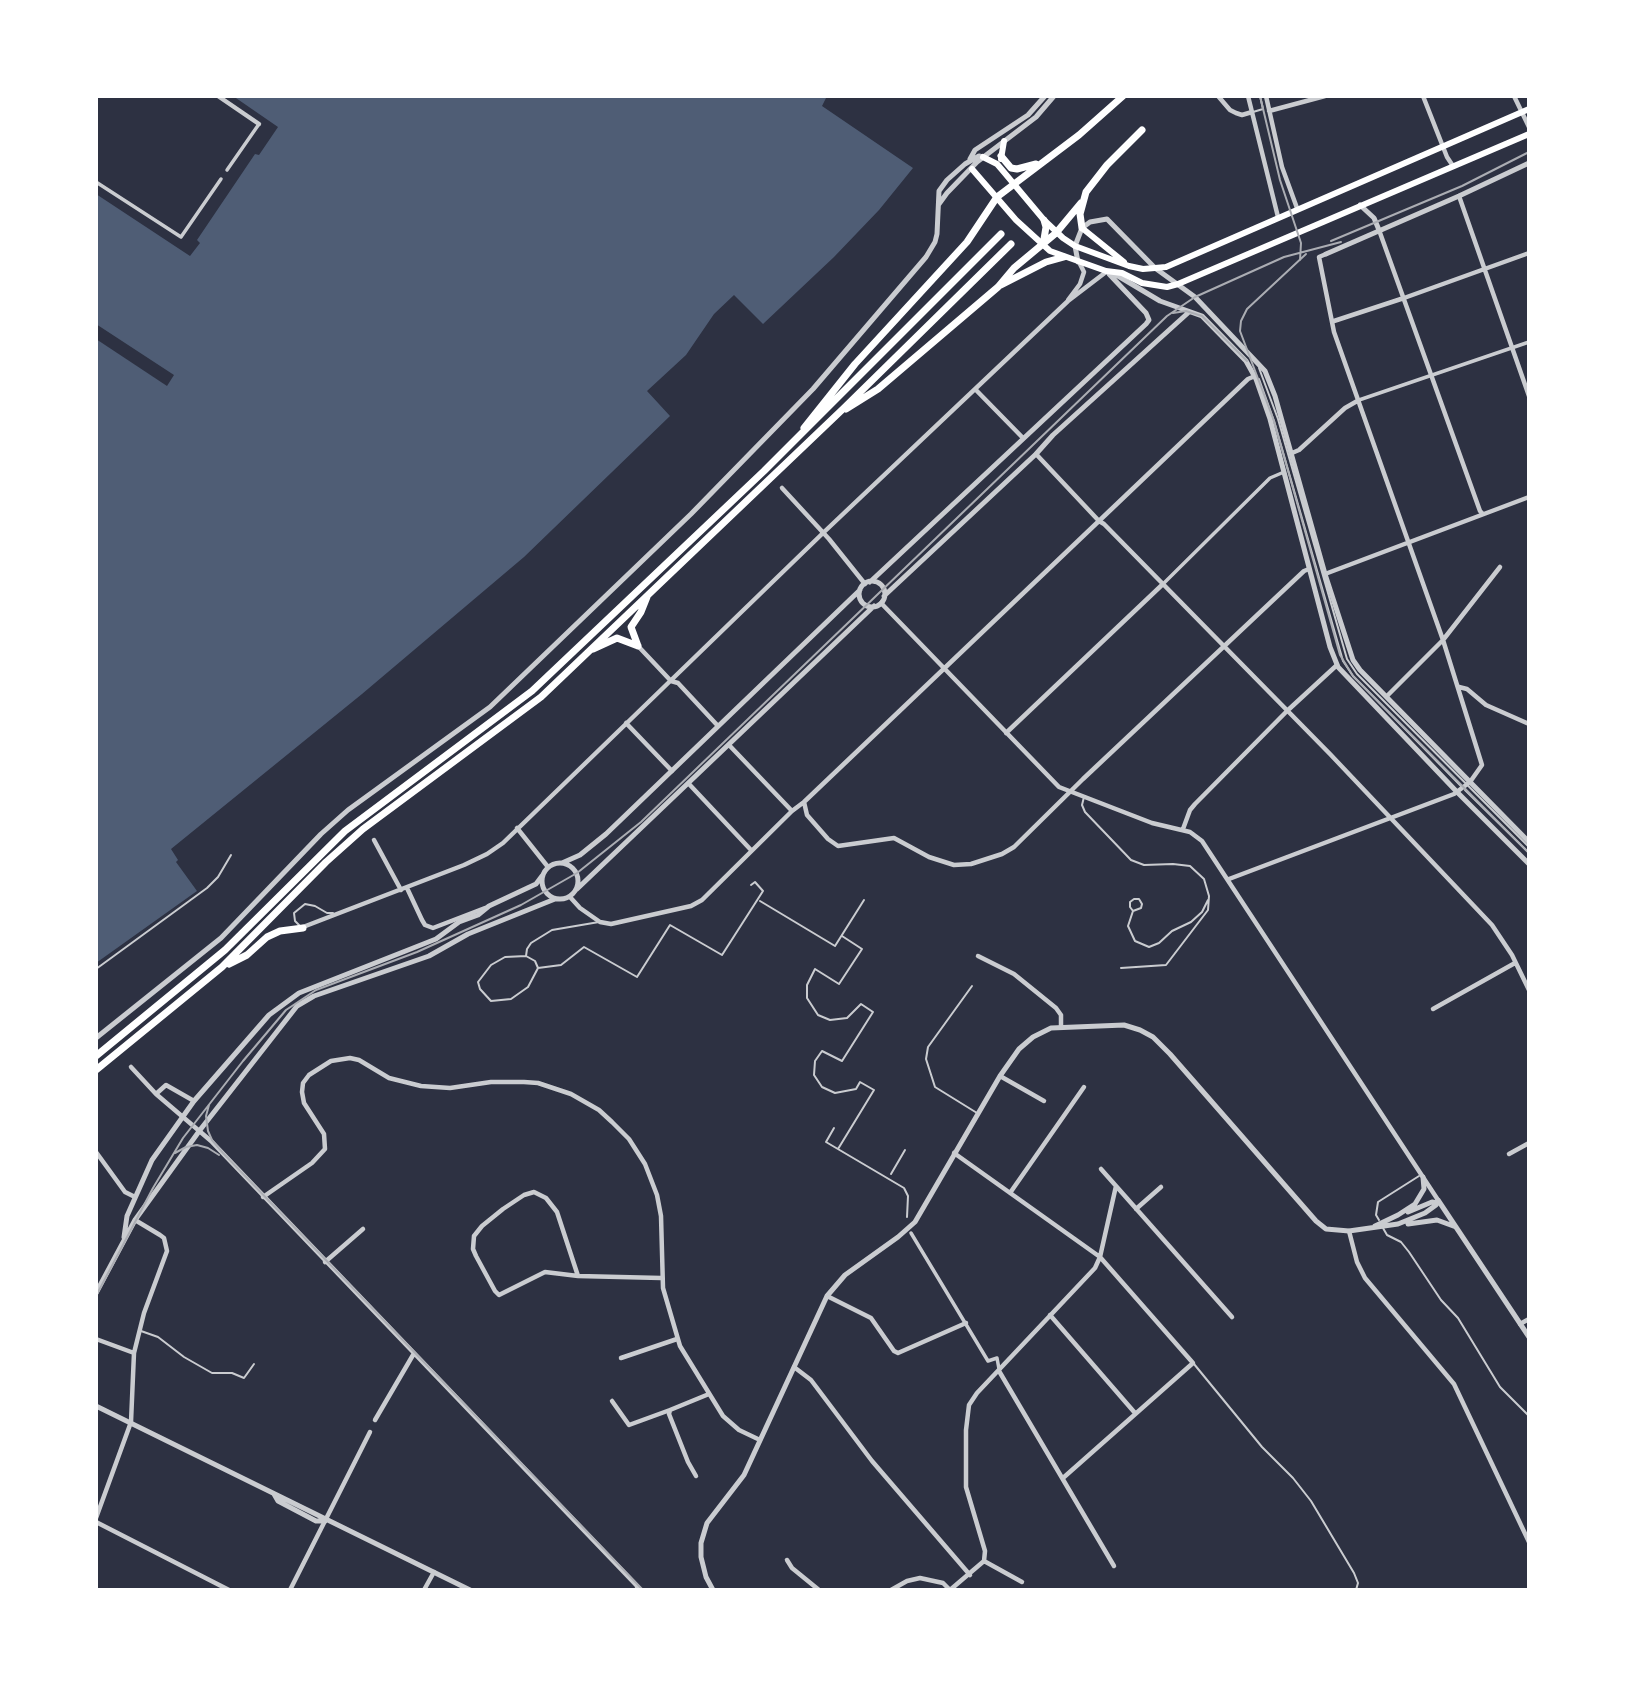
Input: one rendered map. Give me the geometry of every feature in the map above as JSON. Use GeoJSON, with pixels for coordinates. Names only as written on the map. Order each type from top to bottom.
{"type":"FeatureCollection","features":[{"type":"Feature","properties":{"kind":"highway"},"geometry":{"type":"LineString","coordinates":[[799,438],[810,418],[855,364],[967,242],[997,197],[1104,114],[1123,96]]}},
{"type":"Feature","properties":{"kind":"highway"},"geometry":{"type":"LineString","coordinates":[[839,412],[856,405],[878,389],[998,287],[1014,268],[1056,233],[1107,165],[1142,130]]}},
{"type":"Feature","properties":{"kind":"highway"},"geometry":{"type":"LineString","coordinates":[[1001,156],[1011,168],[1040,164]]}},
{"type":"Feature","properties":{"kind":"highway"},"geometry":{"type":"LineString","coordinates":[[1081,203],[1082,228]]}},
{"type":"Feature","properties":{"kind":"highway"},"geometry":{"type":"LineString","coordinates":[[1042,246],[1046,227],[1044,220]]}},
{"type":"Feature","properties":{"kind":"highway"},"geometry":{"type":"LineString","coordinates":[[96,1056],[225,950],[317,856],[366,813],[532,691],[799,438],[1001,234]]}},
{"type":"Feature","properties":{"kind":"highway"},"geometry":{"type":"LineString","coordinates":[[98,1070],[222,967],[297,891],[363,830],[526,709],[839,412],[1011,244]]}},
{"type":"Feature","properties":{"kind":"highway"},"geometry":{"type":"LineString","coordinates":[[998,287],[1046,262],[1064,257]]}},
{"type":"Feature","properties":{"kind":"highway"},"geometry":{"type":"LineString","coordinates":[[638,646],[631,627],[647,596]]}},
{"type":"Feature","properties":{"kind":"highway"},"geometry":{"type":"LineString","coordinates":[[589,651],[617,638],[638,646]]}},
{"type":"Feature","properties":{"kind":"highway"},"geometry":{"type":"LineString","coordinates":[[222,967],[247,955],[267,937],[280,931],[303,928]]}},
{"type":"Feature","properties":{"kind":"main road"},"geometry":{"type":"LineString","coordinates":[[983,157],[997,164],[1056,233],[1075,246],[1129,266],[1155,268],[1166,267],[1529,108]]}},
{"type":"Feature","properties":{"kind":"main road"},"geometry":{"type":"LineString","coordinates":[[972,169],[1042,246],[1064,257],[1122,274],[1142,283],[1167,287],[1528,132]]}},
{"type":"Feature","properties":{"kind":"main road"},"geometry":{"type":"LineString","coordinates":[[1003,171],[1001,156],[1004,141]]}},
{"type":"Feature","properties":{"kind":"main road"},"geometry":{"type":"LineString","coordinates":[[1082,228],[1129,266]]}},
{"type":"Feature","properties":{"kind":"street"},"geometry":{"type":"LineString","coordinates":[[218,96],[259,124],[227,170]]}},
{"type":"Feature","properties":{"kind":"street"},"geometry":{"type":"LineString","coordinates":[[96,1038],[220,938],[348,810],[490,707],[691,514],[813,389],[926,257],[936,237],[939,191],[947,180],[968,162],[975,150],[1028,115],[1045,96]]}},
{"type":"Feature","properties":{"kind":"street"},"geometry":{"type":"LineString","coordinates":[[939,204],[983,157],[1036,117],[1054,96]]}},
{"type":"Feature","properties":{"kind":"street"},"geometry":{"type":"LineString","coordinates":[[1218,96],[1236,113],[1242,115],[1252,112]]}},
{"type":"Feature","properties":{"kind":"street"},"geometry":{"type":"LineString","coordinates":[[1248,96],[1278,217]]}},
{"type":"Feature","properties":{"kind":"street"},"geometry":{"type":"LineString","coordinates":[[1266,96],[1282,167],[1297,208]]}},
{"type":"Feature","properties":{"kind":"street"},"geometry":{"type":"LineString","coordinates":[[1269,111],[1325,96]]}},
{"type":"Feature","properties":{"kind":"street"},"geometry":{"type":"LineString","coordinates":[[1423,96],[1454,166]]}},
{"type":"Feature","properties":{"kind":"street"},"geometry":{"type":"LineString","coordinates":[[1514,96],[1528,132]]}},
{"type":"Feature","properties":{"kind":"street"},"geometry":{"type":"LineString","coordinates":[[968,162],[983,157]]}},
{"type":"Feature","properties":{"kind":"street"},"geometry":{"type":"LineString","coordinates":[[968,162],[972,169]]}},
{"type":"Feature","properties":{"kind":"street"},"geometry":{"type":"LineString","coordinates":[[1229,879],[1457,792],[1482,768],[1459,687],[1334,332],[1334,321],[1319,257],[1529,163]]}},
{"type":"Feature","properties":{"kind":"street"},"geometry":{"type":"LineString","coordinates":[[96,182],[181,237],[221,179]]}},
{"type":"Feature","properties":{"kind":"street"},"geometry":{"type":"LineString","coordinates":[[1459,196],[1529,396]]}},
{"type":"Feature","properties":{"kind":"street"},"geometry":{"type":"LineString","coordinates":[[1360,205],[1374,218],[1379,230],[1483,514]]}},
{"type":"Feature","properties":{"kind":"street"},"geometry":{"type":"LineString","coordinates":[[1068,301],[1084,272],[1078,262],[1075,246],[1082,228],[1090,222],[1107,219],[1155,268],[1195,297],[1265,371],[1353,660],[1467,785],[1529,845]]}},
{"type":"Feature","properties":{"kind":"street"},"geometry":{"type":"LineString","coordinates":[[1334,321],[1529,253]]}},
{"type":"Feature","properties":{"kind":"street"},"geometry":{"type":"LineString","coordinates":[[407,888],[425,925],[433,928],[536,884],[548,867],[580,855],[606,834],[867,583],[1141,330],[1149,320],[1148,316],[1110,272]]}},
{"type":"Feature","properties":{"kind":"street"},"geometry":{"type":"LineString","coordinates":[[303,928],[478,859],[496,848],[1068,301],[1096,277],[1110,272],[1160,301],[1202,316],[1247,361],[1270,419],[1337,665],[1345,677],[1529,864]]}},
{"type":"Feature","properties":{"kind":"street"},"geometry":{"type":"LineString","coordinates":[[97,1288],[135,1220],[200,1130],[297,1006],[314,996],[429,956],[468,934],[555,899],[570,897],[1037,454],[1053,435],[1189,312]]}},
{"type":"Feature","properties":{"kind":"street"},"geometry":{"type":"LineString","coordinates":[[1292,453],[1300,450],[1345,408],[1359,400],[1529,342]]}},
{"type":"Feature","properties":{"kind":"street"},"geometry":{"type":"LineString","coordinates":[[570,897],[600,922],[619,923],[697,903],[1248,379],[1255,376]]}},
{"type":"Feature","properties":{"kind":"street"},"geometry":{"type":"LineString","coordinates":[[975,389],[1023,438]]}},
{"type":"Feature","properties":{"kind":"street"},"geometry":{"type":"LineString","coordinates":[[1037,454],[1492,925],[1529,990]]}},
{"type":"Feature","properties":{"kind":"street"},"geometry":{"type":"LineString","coordinates":[[1006,733],[1270,478],[1284,472]]}},
{"type":"Feature","properties":{"kind":"street"},"geometry":{"type":"LineString","coordinates":[[782,488],[867,583],[882,586],[883,599],[943,668],[1055,783],[1152,822],[1183,829],[1202,841],[1529,1337]]}},
{"type":"Feature","properties":{"kind":"street"},"geometry":{"type":"LineString","coordinates":[[1325,574],[1529,497]]}},
{"type":"Feature","properties":{"kind":"street"},"geometry":{"type":"LineString","coordinates":[[1387,696],[1443,640],[1500,567]]}},
{"type":"Feature","properties":{"kind":"street"},"geometry":{"type":"LineString","coordinates":[[804,802],[807,816],[838,846],[894,838],[937,861],[962,865],[992,858],[1010,850],[1309,569]]}},
{"type":"Feature","properties":{"kind":"street"},"geometry":{"type":"LineString","coordinates":[[860,590],[863,602],[874,606]]}},
{"type":"Feature","properties":{"kind":"street"},"geometry":{"type":"LineString","coordinates":[[638,646],[671,681],[678,683],[718,726]]}},
{"type":"Feature","properties":{"kind":"street"},"geometry":{"type":"LineString","coordinates":[[1183,829],[1195,804],[1287,711],[1337,665]]}},
{"type":"Feature","properties":{"kind":"street"},"geometry":{"type":"LineString","coordinates":[[1459,687],[1467,689],[1486,705],[1529,724]]}},
{"type":"Feature","properties":{"kind":"street"},"geometry":{"type":"LineString","coordinates":[[626,723],[672,771]]}},
{"type":"Feature","properties":{"kind":"street"},"geometry":{"type":"LineString","coordinates":[[729,745],[792,811]]}},
{"type":"Feature","properties":{"kind":"street"},"geometry":{"type":"LineString","coordinates":[[689,784],[751,850]]}},
{"type":"Feature","properties":{"kind":"street"},"geometry":{"type":"LineString","coordinates":[[517,828],[548,867]]}},
{"type":"Feature","properties":{"kind":"street"},"geometry":{"type":"LineString","coordinates":[[374,840],[401,890]]}},
{"type":"Feature","properties":{"kind":"street"},"geometry":{"type":"LineString","coordinates":[[562,863],[571,866],[577,873],[577,889]]}},
{"type":"Feature","properties":{"kind":"street"},"geometry":{"type":"LineString","coordinates":[[542,876],[543,889],[555,899]]}},
{"type":"Feature","properties":{"kind":"street"},"geometry":{"type":"LineString","coordinates":[[124,1240],[127,1216],[152,1160],[194,1101],[281,1004],[306,990],[436,939],[452,926],[478,915],[489,906]]}},
{"type":"Feature","properties":{"kind":"street"},"geometry":{"type":"LineString","coordinates":[[978,956],[1014,974],[1056,1007],[1061,1015],[1061,1027]]}},
{"type":"Feature","properties":{"kind":"street"},"geometry":{"type":"LineString","coordinates":[[1433,1009],[1516,963]]}},
{"type":"Feature","properties":{"kind":"street"},"geometry":{"type":"LineString","coordinates":[[713,1590],[701,1558],[705,1531],[717,1508],[744,1475],[827,1296],[845,1275],[911,1226],[923,1210],[1000,1076],[1019,1049],[1029,1039],[1051,1028],[1130,1027],[1147,1034],[1165,1048],[1320,1225],[1334,1231],[1349,1231],[1415,1220],[1440,1220],[1457,1228]]}},
{"type":"Feature","properties":{"kind":"street"},"geometry":{"type":"LineString","coordinates":[[263,1197],[312,1163],[325,1149],[324,1134],[304,1103],[302,1087],[309,1075],[331,1061],[355,1059],[401,1082],[438,1088],[501,1082],[538,1083],[571,1094],[599,1110],[619,1128],[645,1164],[657,1195],[662,1230],[661,1278],[677,1339],[709,1394],[733,1426],[760,1440]]}},
{"type":"Feature","properties":{"kind":"street"},"geometry":{"type":"LineString","coordinates":[[131,1067],[156,1094],[200,1130],[637,1588]]}},
{"type":"Feature","properties":{"kind":"street"},"geometry":{"type":"LineString","coordinates":[[1000,1076],[1044,1101]]}},
{"type":"Feature","properties":{"kind":"street"},"geometry":{"type":"LineString","coordinates":[[156,1094],[166,1085],[194,1101]]}},
{"type":"Feature","properties":{"kind":"street"},"geometry":{"type":"LineString","coordinates":[[1010,1193],[1084,1087]]}},
{"type":"Feature","properties":{"kind":"street"},"geometry":{"type":"LineString","coordinates":[[1508,1154],[1529,1143]]}},
{"type":"Feature","properties":{"kind":"street"},"geometry":{"type":"LineString","coordinates":[[96,1152],[125,1192],[135,1197]]}},
{"type":"Feature","properties":{"kind":"street"},"geometry":{"type":"LineString","coordinates":[[954,1153],[1100,1257],[1194,1363],[1063,1478]]}},
{"type":"Feature","properties":{"kind":"street"},"geometry":{"type":"LineString","coordinates":[[1101,1169],[1231,1317]]}},
{"type":"Feature","properties":{"kind":"street"},"geometry":{"type":"LineString","coordinates":[[1409,1210],[1422,1193],[1422,1175]]}},
{"type":"Feature","properties":{"kind":"street"},"geometry":{"type":"LineString","coordinates":[[891,1590],[907,1581],[920,1578],[943,1583],[950,1590],[984,1561],[985,1551],[966,1487],[967,1413],[973,1399],[1095,1268],[1100,1257],[1116,1186]]}},
{"type":"Feature","properties":{"kind":"street"},"geometry":{"type":"LineString","coordinates":[[1136,1209],[1161,1187]]}},
{"type":"Feature","properties":{"kind":"street"},"geometry":{"type":"LineString","coordinates":[[578,1276],[557,1212],[546,1198],[534,1192],[524,1195],[503,1209],[474,1236],[473,1249],[497,1295],[545,1272],[578,1276],[661,1278]]}},
{"type":"Feature","properties":{"kind":"street"},"geometry":{"type":"LineString","coordinates":[[1375,1226],[1409,1210],[1439,1202]]}},
{"type":"Feature","properties":{"kind":"street"},"geometry":{"type":"LineString","coordinates":[[1415,1220],[1439,1202]]}},
{"type":"Feature","properties":{"kind":"street"},"geometry":{"type":"LineString","coordinates":[[135,1220],[160,1234],[164,1238],[167,1251],[134,1353],[131,1422],[96,1520],[229,1590]]}},
{"type":"Feature","properties":{"kind":"street"},"geometry":{"type":"LineString","coordinates":[[325,1262],[363,1229]]}},
{"type":"Feature","properties":{"kind":"street"},"geometry":{"type":"LineString","coordinates":[[1349,1231],[1357,1262],[1366,1278],[1454,1384],[1529,1542]]}},
{"type":"Feature","properties":{"kind":"street"},"geometry":{"type":"LineString","coordinates":[[911,1233],[988,1361],[998,1358],[999,1371],[1114,1566]]}},
{"type":"Feature","properties":{"kind":"street"},"geometry":{"type":"LineString","coordinates":[[827,1296],[871,1318],[898,1353],[966,1323]]}},
{"type":"Feature","properties":{"kind":"street"},"geometry":{"type":"LineString","coordinates":[[1050,1315],[1135,1413]]}},
{"type":"Feature","properties":{"kind":"street"},"geometry":{"type":"LineString","coordinates":[[1520,1324],[1529,1319]]}},
{"type":"Feature","properties":{"kind":"street"},"geometry":{"type":"LineString","coordinates":[[96,1339],[134,1353]]}},
{"type":"Feature","properties":{"kind":"street"},"geometry":{"type":"LineString","coordinates":[[621,1358],[677,1339]]}},
{"type":"Feature","properties":{"kind":"street"},"geometry":{"type":"LineString","coordinates":[[375,1420],[413,1354]]}},
{"type":"Feature","properties":{"kind":"street"},"geometry":{"type":"LineString","coordinates":[[794,1367],[811,1380],[872,1461],[970,1575]]}},
{"type":"Feature","properties":{"kind":"street"},"geometry":{"type":"LineString","coordinates":[[612,1401],[629,1425],[709,1394]]}},
{"type":"Feature","properties":{"kind":"street"},"geometry":{"type":"LineString","coordinates":[[96,1406],[274,1494],[278,1501],[316,1521],[326,1521],[470,1590]]}},
{"type":"Feature","properties":{"kind":"street"},"geometry":{"type":"LineString","coordinates":[[670,1410],[669,1414],[696,1476]]}},
{"type":"Feature","properties":{"kind":"street"},"geometry":{"type":"LineString","coordinates":[[290,1590],[370,1432]]}},
{"type":"Feature","properties":{"kind":"street"},"geometry":{"type":"LineString","coordinates":[[787,1560],[792,1568],[819,1590]]}},
{"type":"Feature","properties":{"kind":"street"},"geometry":{"type":"LineString","coordinates":[[984,1561],[1022,1582]]}},
{"type":"Feature","properties":{"kind":"street"},"geometry":{"type":"LineString","coordinates":[[424,1590],[434,1572]]}},
{"type":"Feature","properties":{"kind":"lane"},"geometry":{"type":"LineString","coordinates":[[1252,112],[1263,109],[1260,96]]}},
{"type":"Feature","properties":{"kind":"lane"},"geometry":{"type":"LineString","coordinates":[[1247,361],[1263,387],[1275,421],[1343,661],[1353,676],[1467,785]]}},
{"type":"Feature","properties":{"kind":"lane"},"geometry":{"type":"LineString","coordinates":[[1256,361],[1278,419],[1347,659],[1357,674],[1467,785],[1529,853]]}},
{"type":"Feature","properties":{"kind":"lane"},"geometry":{"type":"LineString","coordinates":[[1084,796],[1082,805],[1085,812],[1131,860],[1144,865],[1190,866],[1204,879],[1209,896],[1208,909],[1166,965],[1121,968]]}},
{"type":"Feature","properties":{"kind":"lane"},"geometry":{"type":"LineString","coordinates":[[96,969],[207,888],[218,877],[231,855]]}},
{"type":"Feature","properties":{"kind":"lane"},"geometry":{"type":"LineString","coordinates":[[538,968],[561,965],[584,947],[637,977],[670,925],[722,955],[763,891],[755,882],[751,885]]}},
{"type":"Feature","properties":{"kind":"lane"},"geometry":{"type":"LineString","coordinates":[[1133,911],[1128,926],[1130,934],[1135,941],[1149,947],[1191,922],[1202,912],[1209,896]]}},
{"type":"Feature","properties":{"kind":"lane"},"geometry":{"type":"LineString","coordinates":[[759,900],[835,946],[864,900]]}},
{"type":"Feature","properties":{"kind":"lane"},"geometry":{"type":"LineString","coordinates":[[303,928],[295,921],[294,913],[305,904],[327,913],[341,913]]}},
{"type":"Feature","properties":{"kind":"lane"},"geometry":{"type":"LineString","coordinates":[[526,956],[528,947],[544,933],[600,922]]}},
{"type":"Feature","properties":{"kind":"lane"},"geometry":{"type":"LineString","coordinates":[[838,1149],[874,1090],[860,1082],[856,1089],[844,1093],[828,1091],[817,1081],[813,1068],[822,1051],[842,1062],[873,1012],[861,1004],[846,1018],[830,1020],[814,1010],[806,992],[815,969],[839,984],[862,949],[842,936]]}},
{"type":"Feature","properties":{"kind":"lane"},"geometry":{"type":"LineString","coordinates":[[526,956],[535,961],[538,968],[528,986],[511,999],[491,1001],[480,989],[479,978],[491,965],[505,957],[526,956]]}},
{"type":"Feature","properties":{"kind":"lane"},"geometry":{"type":"LineString","coordinates":[[972,986],[928,1047],[926,1059],[935,1087],[978,1113]]}},
{"type":"Feature","properties":{"kind":"lane"},"geometry":{"type":"LineString","coordinates":[[834,1128],[825,1142],[904,1188],[908,1196],[907,1217]]}},
{"type":"Feature","properties":{"kind":"lane"},"geometry":{"type":"LineString","coordinates":[[891,1174],[905,1150]]}},
{"type":"Feature","properties":{"kind":"lane"},"geometry":{"type":"LineString","coordinates":[[1422,1175],[1378,1202],[1376,1216],[1387,1235],[1401,1242],[1441,1300],[1458,1318],[1500,1387],[1529,1416]]}},
{"type":"Feature","properties":{"kind":"lane"},"geometry":{"type":"LineString","coordinates":[[140,1331],[158,1337],[184,1357],[212,1373],[232,1373],[244,1378],[254,1364]]}},
{"type":"Feature","properties":{"kind":"lane"},"geometry":{"type":"LineString","coordinates":[[1194,1363],[1262,1447],[1293,1478],[1311,1501],[1344,1555],[1358,1583],[1356,1590]]}},
{"type":"Feature","properties":{"kind":"water"},"geometry":{"type":"Polygon","coordinates":[[[233,96],[827,96],[822,106],[913,168],[879,210],[834,257],[763,324],[734,295],[714,314],[686,355],[647,391],[670,416],[524,557],[362,694],[171,849],[178,860],[176,862],[197,891],[96,963],[96,194],[190,256],[200,243],[197,240],[255,154],[259,155],[278,127],[233,96]]]}},
{"type":"Feature","properties":{"kind":"pier"},"geometry":{"type":"Polygon","coordinates":[[[96,324],[174,375],[167,386],[96,339],[96,324]]]}},
{"type":"Feature","properties":{"kind":"tram line"},"geometry":{"type":"LineString","coordinates":[[1260,96],[1280,180],[1301,243],[1300,260]]}},
{"type":"Feature","properties":{"kind":"tram line"},"geometry":{"type":"LineString","coordinates":[[1331,241],[1462,186],[1529,152]]}},
{"type":"Feature","properties":{"kind":"tram line"},"geometry":{"type":"LineString","coordinates":[[96,1296],[153,1188],[183,1138],[286,1010],[316,990],[417,952],[521,905],[577,873],[641,822],[1167,316],[1195,297],[1284,257],[1341,242]]}},
{"type":"Feature","properties":{"kind":"tram line"},"geometry":{"type":"LineString","coordinates":[[1306,254],[1247,309],[1240,331],[1274,421],[1340,655],[1353,676],[1529,853]]}},
{"type":"Feature","properties":{"kind":"tram line"},"geometry":{"type":"LineString","coordinates":[[1173,313],[1186,311],[1202,316],[1247,361]]}},
{"type":"Feature","properties":{"kind":"tram line"},"geometry":{"type":"LineString","coordinates":[[209,1105],[206,1116],[208,1131],[223,1153],[643,1590]]}},
{"type":"Feature","properties":{"kind":"tram line"},"geometry":{"type":"LineString","coordinates":[[175,1153],[197,1145],[219,1155]]}}]}
